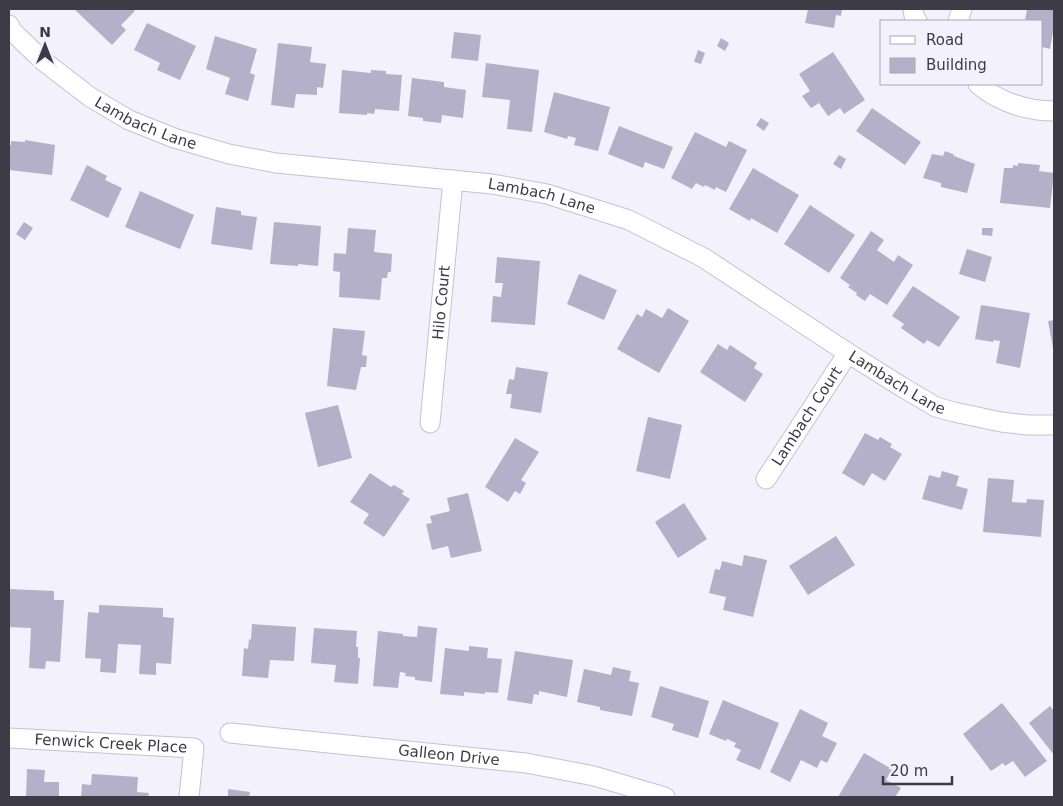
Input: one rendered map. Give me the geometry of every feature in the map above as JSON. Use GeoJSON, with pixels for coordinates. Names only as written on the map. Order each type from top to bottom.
{"type":"FeatureCollection","features":[{"type":"Feature","properties":{"kind":"street","name":"Lambach Lane"},"geometry":{"type":"LineString","coordinates":[[10,30],[42,60],[90,97],[129,120],[174,138],[229,154],[276,163],[492,184],[547,194],[629,220],[704,258],[902,388],[936,406],[954,412],[1001,422],[1027,425],[1054,425]]}},
{"type":"Feature","properties":{"kind":"street"},"geometry":{"type":"LineString","coordinates":[[979,85],[984,90],[1006,101],[1030,108],[1054,111]]}},
{"type":"Feature","properties":{"kind":"street","name":"Hilo Court"},"geometry":{"type":"LineString","coordinates":[[430,423],[453,180]]}},
{"type":"Feature","properties":{"kind":"street","name":"Lambach Court"},"geometry":{"type":"LineString","coordinates":[[766,479],[848,353]]}},
{"type":"Feature","properties":{"kind":"street","name":"Galleon Drive"},"geometry":{"type":"LineString","coordinates":[[230,733],[526,763],[594,776],[665,797]]}},
{"type":"Feature","properties":{"kind":"street","name":"Fenwick Creek Place"},"geometry":{"type":"LineString","coordinates":[[9,738],[194,748],[189,797]]}},
{"type":"Feature","properties":{"kind":"building"},"geometry":{"type":"Polygon","coordinates":[[[74,9],[132,9],[135,11],[121,25],[126,30],[112,45],[74,9]]]}},
{"type":"Feature","properties":{"kind":"building"},"geometry":{"type":"Polygon","coordinates":[[[808,9],[842,9],[841,16],[836,15],[834,28],[805,23],[808,9]]]}},
{"type":"Feature","properties":{"kind":"building"},"geometry":{"type":"Polygon","coordinates":[[[1027,9],[1054,9],[1054,26],[1050,49],[1043,47],[1043,20],[1025,20],[1027,9]]]}},
{"type":"Feature","properties":{"kind":"building"},"geometry":{"type":"Polygon","coordinates":[[[147,23],[196,46],[180,80],[157,70],[160,63],[134,50],[147,23]]]}},
{"type":"Feature","properties":{"kind":"building"},"geometry":{"type":"Polygon","coordinates":[[[454,32],[481,35],[478,61],[451,58],[454,32]]]}},
{"type":"Feature","properties":{"kind":"building"},"geometry":{"type":"Polygon","coordinates":[[[215,36],[257,49],[250,73],[255,75],[248,101],[225,94],[230,78],[206,69],[215,36]]]}},
{"type":"Feature","properties":{"kind":"building"},"geometry":{"type":"Polygon","coordinates":[[[721,38],[729,43],[725,51],[717,46],[721,38]]]}},
{"type":"Feature","properties":{"kind":"building"},"geometry":{"type":"Polygon","coordinates":[[[278,43],[312,47],[310,62],[326,64],[323,88],[317,87],[317,95],[296,94],[294,108],[271,105],[278,43]]]}},
{"type":"Feature","properties":{"kind":"building"},"geometry":{"type":"Polygon","coordinates":[[[698,50],[705,53],[701,64],[694,62],[698,50]]]}},
{"type":"Feature","properties":{"kind":"building"},"geometry":{"type":"Polygon","coordinates":[[[833,52],[865,100],[844,114],[840,108],[828,116],[819,103],[811,108],[802,96],[810,91],[799,74],[833,52]]]}},
{"type":"Feature","properties":{"kind":"building"},"geometry":{"type":"Polygon","coordinates":[[[486,63],[539,70],[532,132],[507,129],[510,100],[482,97],[486,63]]]}},
{"type":"Feature","properties":{"kind":"building"},"geometry":{"type":"Polygon","coordinates":[[[342,70],[371,73],[371,70],[386,71],[386,74],[402,75],[399,111],[375,109],[374,114],[367,113],[367,115],[339,113],[342,70]]]}},
{"type":"Feature","properties":{"kind":"building"},"geometry":{"type":"Polygon","coordinates":[[[412,78],[444,82],[444,87],[466,90],[463,118],[442,115],[441,123],[423,121],[423,118],[408,116],[412,78]]]}},
{"type":"Feature","properties":{"kind":"building"},"geometry":{"type":"Polygon","coordinates":[[[554,92],[610,107],[598,151],[574,145],[576,138],[568,136],[567,139],[544,132],[554,92]]]}},
{"type":"Feature","properties":{"kind":"building"},"geometry":{"type":"Polygon","coordinates":[[[872,108],[921,142],[905,165],[856,131],[872,108]]]}},
{"type":"Feature","properties":{"kind":"building"},"geometry":{"type":"Polygon","coordinates":[[[761,118],[769,123],[764,131],[756,125],[761,118]]]}},
{"type":"Feature","properties":{"kind":"building"},"geometry":{"type":"Polygon","coordinates":[[[619,126],[673,147],[664,169],[645,162],[643,168],[608,154],[619,126]]]}},
{"type":"Feature","properties":{"kind":"building"},"geometry":{"type":"Polygon","coordinates":[[[695,132],[726,147],[729,141],[747,150],[726,192],[716,187],[715,190],[696,183],[692,189],[671,178],[695,132]]]}},
{"type":"Feature","properties":{"kind":"building"},"geometry":{"type":"Polygon","coordinates":[[[25,140],[55,145],[52,175],[9,170],[9,145],[11,145],[11,141],[25,142],[25,140]]]}},
{"type":"Feature","properties":{"kind":"building"},"geometry":{"type":"Polygon","coordinates":[[[945,151],[975,164],[967,193],[941,187],[941,183],[923,178],[932,154],[943,156],[945,151]]]}},
{"type":"Feature","properties":{"kind":"building"},"geometry":{"type":"Polygon","coordinates":[[[839,155],[846,159],[841,169],[833,164],[839,155]]]}},
{"type":"Feature","properties":{"kind":"building"},"geometry":{"type":"Polygon","coordinates":[[[1018,163],[1040,165],[1039,171],[1054,173],[1050,208],[1000,203],[1004,168],[1013,168],[1013,165],[1018,166],[1018,163]]]}},
{"type":"Feature","properties":{"kind":"building"},"geometry":{"type":"Polygon","coordinates":[[[87,165],[107,176],[105,180],[122,188],[108,218],[70,200],[87,165]]]}},
{"type":"Feature","properties":{"kind":"building"},"geometry":{"type":"Polygon","coordinates":[[[753,168],[799,195],[777,233],[751,218],[750,221],[729,209],[753,168]]]}},
{"type":"Feature","properties":{"kind":"building"},"geometry":{"type":"Polygon","coordinates":[[[140,191],[194,215],[180,249],[125,227],[140,191]]]}},
{"type":"Feature","properties":{"kind":"building"},"geometry":{"type":"Polygon","coordinates":[[[810,205],[855,235],[829,273],[784,244],[810,205]]]}},
{"type":"Feature","properties":{"kind":"building"},"geometry":{"type":"Polygon","coordinates":[[[216,207],[241,211],[241,215],[257,217],[252,250],[211,244],[216,207]]]}},
{"type":"Feature","properties":{"kind":"building"},"geometry":{"type":"Polygon","coordinates":[[[24,222],[33,228],[25,240],[16,234],[24,222]]]}},
{"type":"Feature","properties":{"kind":"building"},"geometry":{"type":"Polygon","coordinates":[[[274,222],[321,226],[318,266],[270,264],[274,222]]]}},
{"type":"Feature","properties":{"kind":"building"},"geometry":{"type":"Polygon","coordinates":[[[348,228],[376,230],[374,252],[392,254],[391,272],[388,272],[387,278],[382,278],[380,300],[339,297],[340,272],[333,271],[334,253],[346,254],[348,228]]]}},
{"type":"Feature","properties":{"kind":"building"},"geometry":{"type":"Polygon","coordinates":[[[982,228],[993,228],[992,236],[982,235],[982,228]]]}},
{"type":"Feature","properties":{"kind":"building"},"geometry":{"type":"Polygon","coordinates":[[[871,231],[884,240],[877,250],[894,262],[898,255],[913,265],[887,305],[870,294],[865,301],[856,295],[857,293],[848,287],[850,285],[840,278],[871,231]]]}},
{"type":"Feature","properties":{"kind":"building"},"geometry":{"type":"Polygon","coordinates":[[[967,249],[992,257],[985,282],[959,274],[967,249]]]}},
{"type":"Feature","properties":{"kind":"building"},"geometry":{"type":"Polygon","coordinates":[[[497,257],[540,261],[535,325],[491,322],[493,296],[501,297],[503,283],[495,283],[497,257]]]}},
{"type":"Feature","properties":{"kind":"building"},"geometry":{"type":"Polygon","coordinates":[[[579,274],[617,290],[604,320],[567,304],[579,274]]]}},
{"type":"Feature","properties":{"kind":"building"},"geometry":{"type":"Polygon","coordinates":[[[913,286],[960,317],[939,347],[927,340],[924,344],[901,328],[904,324],[892,316],[913,286]]]}},
{"type":"Feature","properties":{"kind":"building"},"geometry":{"type":"Polygon","coordinates":[[[981,305],[1030,313],[1020,368],[996,363],[1000,341],[994,340],[993,342],[975,339],[981,305]]]}},
{"type":"Feature","properties":{"kind":"building"},"geometry":{"type":"Polygon","coordinates":[[[668,308],[689,321],[659,373],[617,349],[637,314],[642,317],[646,309],[662,318],[668,308]]]}},
{"type":"Feature","properties":{"kind":"building"},"geometry":{"type":"Polygon","coordinates":[[[1054,320],[1054,348],[1053,348],[1048,321],[1054,320]]]}},
{"type":"Feature","properties":{"kind":"building"},"geometry":{"type":"Polygon","coordinates":[[[333,328],[365,331],[362,355],[367,356],[366,367],[361,367],[356,390],[327,386],[333,328]]]}},
{"type":"Feature","properties":{"kind":"building"},"geometry":{"type":"Polygon","coordinates":[[[718,344],[727,350],[730,345],[757,363],[754,368],[763,374],[745,402],[700,372],[718,344]]]}},
{"type":"Feature","properties":{"kind":"building"},"geometry":{"type":"Polygon","coordinates":[[[516,367],[548,372],[541,413],[510,408],[512,394],[506,394],[509,379],[514,380],[516,367]]]}},
{"type":"Feature","properties":{"kind":"building"},"geometry":{"type":"Polygon","coordinates":[[[338,405],[352,458],[318,467],[305,413],[338,405]]]}},
{"type":"Feature","properties":{"kind":"building"},"geometry":{"type":"Polygon","coordinates":[[[648,417],[682,425],[670,479],[636,471],[648,417]]]}},
{"type":"Feature","properties":{"kind":"building"},"geometry":{"type":"Polygon","coordinates":[[[865,433],[878,440],[880,437],[892,444],[890,447],[902,454],[885,481],[872,473],[864,486],[842,473],[865,433]]]}},
{"type":"Feature","properties":{"kind":"building"},"geometry":{"type":"Polygon","coordinates":[[[515,438],[539,452],[521,480],[526,483],[520,494],[515,491],[508,502],[485,487],[515,438]]]}},
{"type":"Feature","properties":{"kind":"building"},"geometry":{"type":"Polygon","coordinates":[[[942,471],[959,476],[956,486],[968,489],[962,510],[922,499],[929,475],[940,478],[942,471]]]}},
{"type":"Feature","properties":{"kind":"building"},"geometry":{"type":"Polygon","coordinates":[[[370,473],[391,487],[394,485],[404,491],[402,494],[410,499],[384,537],[363,523],[369,514],[350,502],[370,473]]]}},
{"type":"Feature","properties":{"kind":"building"},"geometry":{"type":"Polygon","coordinates":[[[988,478],[1014,480],[1012,502],[1026,503],[1027,499],[1044,500],[1041,537],[983,532],[988,478]]]}},
{"type":"Feature","properties":{"kind":"building"},"geometry":{"type":"Polygon","coordinates":[[[468,493],[482,551],[451,558],[448,546],[432,550],[426,524],[432,523],[430,516],[450,511],[447,498],[468,493]]]}},
{"type":"Feature","properties":{"kind":"building"},"geometry":{"type":"Polygon","coordinates":[[[684,503],[707,539],[678,558],[655,522],[684,503]]]}},
{"type":"Feature","properties":{"kind":"building"},"geometry":{"type":"Polygon","coordinates":[[[836,536],[855,565],[808,595],[789,566],[836,536]]]}},
{"type":"Feature","properties":{"kind":"building"},"geometry":{"type":"Polygon","coordinates":[[[744,555],[767,560],[753,617],[723,610],[726,597],[709,593],[715,569],[720,570],[722,561],[742,566],[744,555]]]}},
{"type":"Feature","properties":{"kind":"building"},"geometry":{"type":"Polygon","coordinates":[[[9,589],[54,591],[54,600],[64,600],[60,662],[46,661],[45,669],[29,668],[31,628],[9,627],[9,589]]]}},
{"type":"Feature","properties":{"kind":"building"},"geometry":{"type":"Polygon","coordinates":[[[99,605],[163,608],[163,617],[174,618],[171,664],[156,663],[156,675],[139,674],[141,645],[118,644],[116,673],[100,672],[101,659],[85,658],[88,612],[99,613],[99,605]]]}},
{"type":"Feature","properties":{"kind":"building"},"geometry":{"type":"Polygon","coordinates":[[[252,624],[296,627],[294,661],[270,660],[268,678],[242,676],[244,648],[248,649],[249,639],[251,640],[252,624]]]}},
{"type":"Feature","properties":{"kind":"building"},"geometry":{"type":"Polygon","coordinates":[[[418,626],[437,628],[432,682],[415,680],[415,677],[405,676],[406,673],[400,672],[398,688],[373,686],[378,631],[417,637],[418,626]]]}},
{"type":"Feature","properties":{"kind":"building"},"geometry":{"type":"Polygon","coordinates":[[[314,628],[357,631],[356,647],[358,647],[358,658],[360,658],[358,684],[334,682],[336,665],[311,663],[314,628]]]}},
{"type":"Feature","properties":{"kind":"building"},"geometry":{"type":"Polygon","coordinates":[[[469,646],[488,648],[487,658],[502,659],[498,693],[464,692],[464,696],[440,694],[445,648],[469,651],[469,646]]]}},
{"type":"Feature","properties":{"kind":"building"},"geometry":{"type":"Polygon","coordinates":[[[515,651],[573,660],[567,697],[539,691],[539,695],[534,694],[532,704],[507,700],[515,651]]]}},
{"type":"Feature","properties":{"kind":"building"},"geometry":{"type":"Polygon","coordinates":[[[613,667],[631,671],[629,681],[639,683],[632,716],[600,710],[600,707],[577,702],[584,669],[611,675],[613,667]]]}},
{"type":"Feature","properties":{"kind":"building"},"geometry":{"type":"Polygon","coordinates":[[[660,686],[709,701],[698,738],[672,730],[674,724],[651,717],[660,686]]]}},
{"type":"Feature","properties":{"kind":"building"},"geometry":{"type":"Polygon","coordinates":[[[723,700],[779,723],[760,770],[736,760],[741,750],[734,747],[736,743],[709,734],[723,700]]]}},
{"type":"Feature","properties":{"kind":"building"},"geometry":{"type":"Polygon","coordinates":[[[1002,703],[1047,761],[1025,777],[1013,761],[1005,766],[1003,763],[991,771],[963,734],[1002,703]]]}},
{"type":"Feature","properties":{"kind":"building"},"geometry":{"type":"Polygon","coordinates":[[[1050,706],[1054,711],[1054,755],[1029,723],[1050,706]]]}},
{"type":"Feature","properties":{"kind":"building"},"geometry":{"type":"Polygon","coordinates":[[[800,709],[828,723],[822,736],[837,743],[827,763],[821,760],[817,768],[801,760],[790,782],[770,772],[800,709]]]}},
{"type":"Feature","properties":{"kind":"building"},"geometry":{"type":"Polygon","coordinates":[[[864,753],[892,769],[886,780],[901,788],[895,797],[838,797],[864,753]]]}},
{"type":"Feature","properties":{"kind":"building"},"geometry":{"type":"Polygon","coordinates":[[[27,769],[45,770],[44,782],[59,782],[59,797],[26,797],[27,769]]]}},
{"type":"Feature","properties":{"kind":"building"},"geometry":{"type":"Polygon","coordinates":[[[92,774],[138,777],[137,792],[149,793],[148,797],[81,797],[82,784],[91,785],[92,774]]]}},
{"type":"Feature","properties":{"kind":"building"},"geometry":{"type":"Polygon","coordinates":[[[228,789],[250,792],[249,797],[228,797],[228,789]]]}}]}
